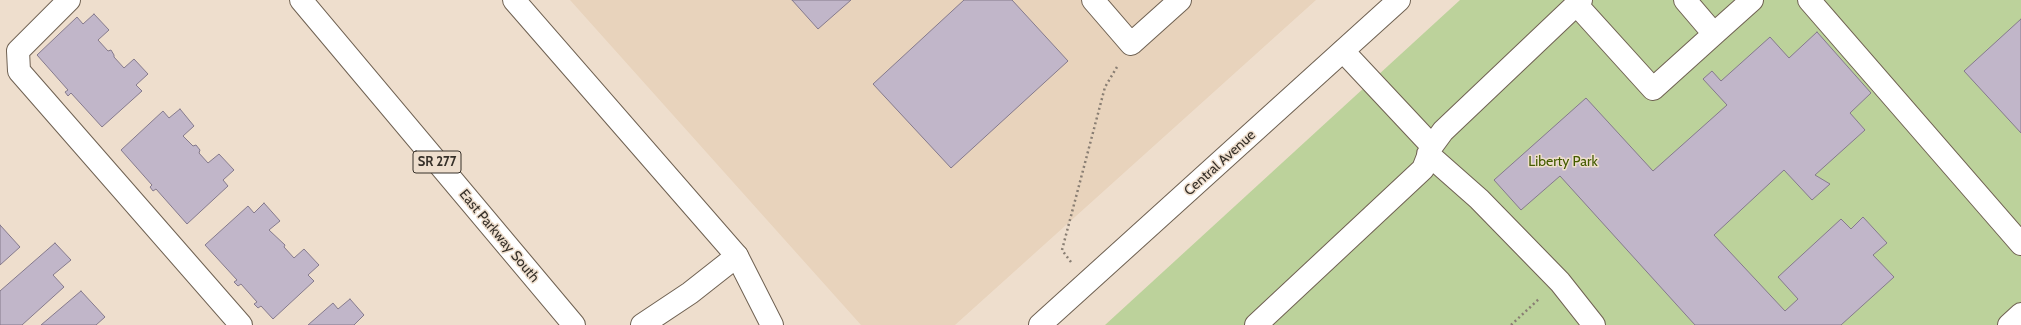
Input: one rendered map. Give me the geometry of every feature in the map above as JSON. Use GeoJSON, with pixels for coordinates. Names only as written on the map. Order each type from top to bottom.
{"type":"FeatureCollection","features":[{"type":"Feature","properties":{"kind":"main road"},"geometry":{"type":"LineString","coordinates":[[69,0],[18,50],[19,71],[241,325]]}},
{"type":"Feature","properties":{"kind":"main road","name":"East Parkway South"},"geometry":{"type":"LineString","coordinates":[[301,0],[574,325]]}},
{"type":"Feature","properties":{"kind":"main road"},"geometry":{"type":"LineString","coordinates":[[514,0],[737,256],[772,325]]}},
{"type":"Feature","properties":{"kind":"main road"},"geometry":{"type":"LineString","coordinates":[[1092,0],[1131,44],[1180,0]]}},
{"type":"Feature","properties":{"kind":"main road","name":"Central Avenue"},"geometry":{"type":"LineString","coordinates":[[1040,325],[1399,0]]}},
{"type":"Feature","properties":{"kind":"main road"},"geometry":{"type":"LineString","coordinates":[[1685,0],[1714,34]]}},
{"type":"Feature","properties":{"kind":"main road"},"geometry":{"type":"LineString","coordinates":[[1256,325],[1423,169],[1430,150],[1443,131],[1579,2],[1653,89],[1752,0]]}},
{"type":"Feature","properties":{"kind":"main road"},"geometry":{"type":"LineString","coordinates":[[1808,0],[2021,244]]}},
{"type":"Feature","properties":{"kind":"main road"},"geometry":{"type":"LineString","coordinates":[[1343,51],[1430,150],[1560,282],[1594,325]]}},
{"type":"Feature","properties":{"kind":"main road"},"geometry":{"type":"LineString","coordinates":[[642,325],[690,293],[737,256]]}},
{"type":"Feature","properties":{"kind":"main road"},"geometry":{"type":"LineString","coordinates":[[2010,325],[2021,314]]}},
{"type":"Feature","properties":{"kind":"path"},"geometry":{"type":"LineString","coordinates":[[1086,284],[1062,250],[1105,86],[1131,44]]}},
{"type":"Feature","properties":{"kind":"path"},"geometry":{"type":"LineString","coordinates":[[1511,325],[1544,295]]}},
{"type":"Feature","properties":{"kind":"shaded area"},"geometry":{"type":"Polygon","coordinates":[[[570,0],[1316,0],[955,325],[861,325],[570,0]]]}},
{"type":"Feature","properties":{"kind":"green space","name":"Liberty Park"},"geometry":{"type":"Polygon","coordinates":[[[1460,0],[2021,0],[2021,325],[1105,325],[1460,0]]]}},
{"type":"Feature","properties":{"kind":"building"},"geometry":{"type":"Polygon","coordinates":[[[792,0],[851,0],[818,29],[792,0]]]}},
{"type":"Feature","properties":{"kind":"building"},"geometry":{"type":"Polygon","coordinates":[[[964,0],[1012,0],[1068,61],[951,168],[873,84],[964,0]]]}},
{"type":"Feature","properties":{"kind":"building"},"geometry":{"type":"Polygon","coordinates":[[[94,14],[109,30],[98,40],[108,51],[111,50],[114,57],[124,68],[134,59],[148,74],[136,85],[142,91],[102,127],[71,93],[68,96],[65,92],[68,90],[37,55],[77,17],[83,24],[94,14]]]}},
{"type":"Feature","properties":{"kind":"building"},"geometry":{"type":"Polygon","coordinates":[[[2021,19],[2021,133],[1964,71],[2021,19]]]}},
{"type":"Feature","properties":{"kind":"building"},"geometry":{"type":"Polygon","coordinates":[[[1817,32],[1871,93],[1850,113],[1865,130],[1815,175],[1830,184],[1812,200],[1784,170],[1714,235],[1785,311],[1798,299],[1778,277],[1841,219],[1851,229],[1863,217],[1887,243],[1873,255],[1894,277],[1841,325],[1695,325],[1560,176],[1521,210],[1494,180],[1586,98],[1653,171],[1727,105],[1703,79],[1712,71],[1721,81],[1770,37],[1789,58],[1817,32]]]}},
{"type":"Feature","properties":{"kind":"building"},"geometry":{"type":"Polygon","coordinates":[[[180,109],[194,126],[183,136],[193,146],[196,145],[200,150],[199,153],[208,163],[219,154],[234,170],[223,180],[228,186],[187,224],[156,189],[153,191],[150,187],[152,185],[121,150],[163,111],[169,118],[180,109]]]}},
{"type":"Feature","properties":{"kind":"building"},"geometry":{"type":"Polygon","coordinates":[[[264,203],[280,221],[269,230],[285,245],[284,247],[294,258],[304,249],[319,265],[308,275],[314,281],[273,319],[261,306],[258,308],[254,304],[257,302],[241,284],[238,286],[234,282],[237,280],[205,245],[248,206],[254,213],[264,203]]]}},
{"type":"Feature","properties":{"kind":"building"},"geometry":{"type":"Polygon","coordinates":[[[0,225],[20,247],[0,265],[0,225]]]}},
{"type":"Feature","properties":{"kind":"building"},"geometry":{"type":"Polygon","coordinates":[[[55,243],[71,260],[53,275],[64,287],[22,325],[0,325],[0,291],[55,243]]]}},
{"type":"Feature","properties":{"kind":"building"},"geometry":{"type":"Polygon","coordinates":[[[81,291],[105,317],[96,325],[41,325],[81,291]]]}},
{"type":"Feature","properties":{"kind":"building"},"geometry":{"type":"Polygon","coordinates":[[[350,299],[364,315],[354,325],[308,325],[333,303],[338,309],[350,299]]]}}]}
